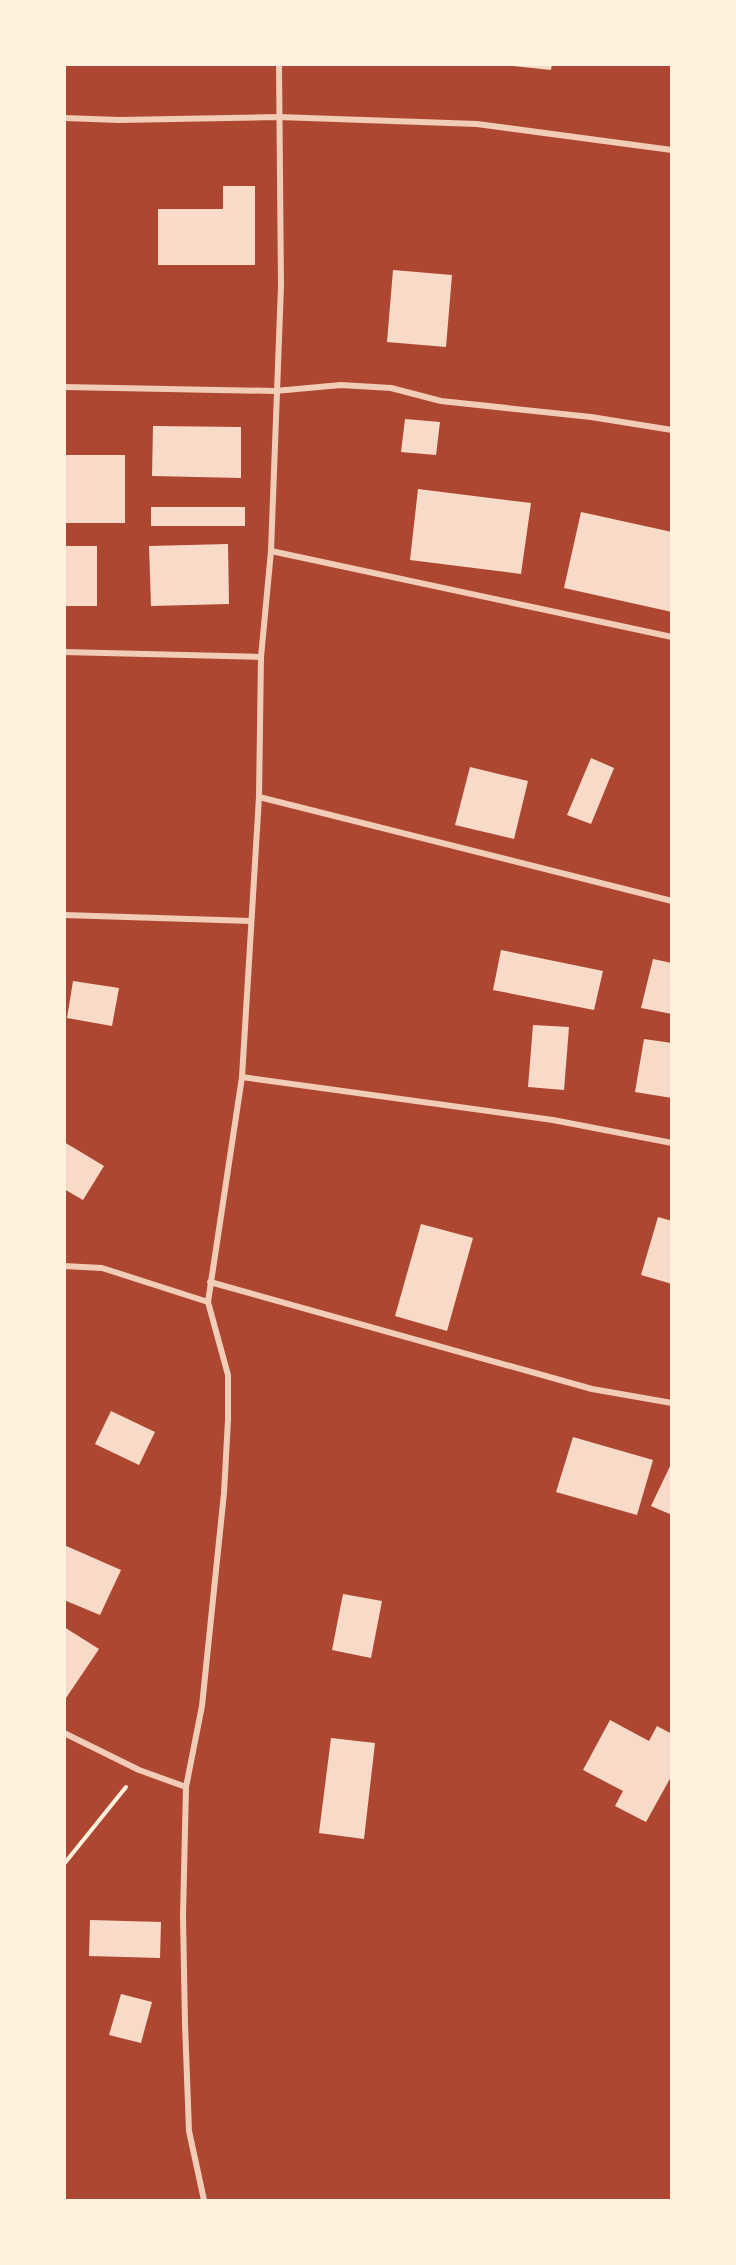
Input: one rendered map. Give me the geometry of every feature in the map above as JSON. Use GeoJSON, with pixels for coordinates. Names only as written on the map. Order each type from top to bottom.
{"type":"FeatureCollection","features":[{"type":"Feature","properties":{"kind":"street"},"geometry":{"type":"LineString","coordinates":[[204,2200],[189,2131],[183,1916],[186,1787],[202,1706],[224,1494],[228,1420],[228,1375],[208,1302],[242,1077],[260,797],[261,657],[271,551],[275,391],[281,286],[279,64]]}},
{"type":"Feature","properties":{"kind":"street"},"geometry":{"type":"LineString","coordinates":[[64,118],[119,120],[279,117],[477,124],[672,150]]}},
{"type":"Feature","properties":{"kind":"street"},"geometry":{"type":"LineString","coordinates":[[64,387],[275,391],[341,385],[391,388],[441,401],[591,417],[672,430]]}},
{"type":"Feature","properties":{"kind":"street"},"geometry":{"type":"LineString","coordinates":[[271,551],[672,637]]}},
{"type":"Feature","properties":{"kind":"street"},"geometry":{"type":"LineString","coordinates":[[64,652],[261,657]]}},
{"type":"Feature","properties":{"kind":"street"},"geometry":{"type":"LineString","coordinates":[[260,797],[672,901]]}},
{"type":"Feature","properties":{"kind":"street"},"geometry":{"type":"LineString","coordinates":[[64,915],[251,921]]}},
{"type":"Feature","properties":{"kind":"street"},"geometry":{"type":"LineString","coordinates":[[242,1077],[553,1120],[672,1143]]}},
{"type":"Feature","properties":{"kind":"street"},"geometry":{"type":"LineString","coordinates":[[64,1266],[102,1268],[208,1302]]}},
{"type":"Feature","properties":{"kind":"street"},"geometry":{"type":"LineString","coordinates":[[210,1282],[592,1389],[672,1403]]}},
{"type":"Feature","properties":{"kind":"street"},"geometry":{"type":"LineString","coordinates":[[64,1733],[139,1770],[186,1787]]}},
{"type":"Feature","properties":{"kind":"path"},"geometry":{"type":"LineString","coordinates":[[64,1864],[139,1770]]}},
{"type":"Feature","properties":{"kind":"shaded area"},"geometry":{"type":"Polygon","coordinates":[[[65,65],[671,65],[671,2200],[65,2200],[65,65]]]}},
{"type":"Feature","properties":{"kind":"building"},"geometry":{"type":"Polygon","coordinates":[[[513,64],[552,64],[551,70],[513,66],[513,64]]]}},
{"type":"Feature","properties":{"kind":"building"},"geometry":{"type":"Polygon","coordinates":[[[223,186],[255,186],[255,265],[158,265],[158,209],[223,209],[223,186]]]}},
{"type":"Feature","properties":{"kind":"building"},"geometry":{"type":"Polygon","coordinates":[[[393,270],[452,275],[446,347],[387,342],[393,270]]]}},
{"type":"Feature","properties":{"kind":"building"},"geometry":{"type":"Polygon","coordinates":[[[405,419],[440,422],[436,455],[401,452],[405,419]]]}},
{"type":"Feature","properties":{"kind":"building"},"geometry":{"type":"Polygon","coordinates":[[[153,426],[241,427],[241,478],[152,476],[153,426]]]}},
{"type":"Feature","properties":{"kind":"building"},"geometry":{"type":"Polygon","coordinates":[[[64,455],[125,455],[125,523],[64,523],[64,455]]]}},
{"type":"Feature","properties":{"kind":"building"},"geometry":{"type":"Polygon","coordinates":[[[418,489],[531,503],[521,574],[410,560],[418,489]]]}},
{"type":"Feature","properties":{"kind":"building"},"geometry":{"type":"Polygon","coordinates":[[[151,507],[245,507],[245,526],[151,526],[151,507]]]}},
{"type":"Feature","properties":{"kind":"building"},"geometry":{"type":"Polygon","coordinates":[[[581,512],[672,532],[672,612],[564,588],[581,512]]]}},
{"type":"Feature","properties":{"kind":"building"},"geometry":{"type":"Polygon","coordinates":[[[228,544],[229,604],[151,606],[149,546],[228,544]]]}},
{"type":"Feature","properties":{"kind":"building"},"geometry":{"type":"Polygon","coordinates":[[[64,546],[97,546],[97,606],[64,606],[64,546]]]}},
{"type":"Feature","properties":{"kind":"building"},"geometry":{"type":"Polygon","coordinates":[[[591,758],[614,768],[591,824],[567,815],[591,758]]]}},
{"type":"Feature","properties":{"kind":"building"},"geometry":{"type":"Polygon","coordinates":[[[470,767],[528,781],[514,839],[455,825],[470,767]]]}},
{"type":"Feature","properties":{"kind":"building"},"geometry":{"type":"Polygon","coordinates":[[[501,950],[603,971],[594,1010],[493,990],[501,950]]]}},
{"type":"Feature","properties":{"kind":"building"},"geometry":{"type":"Polygon","coordinates":[[[653,959],[672,963],[672,1014],[641,1008],[653,959]]]}},
{"type":"Feature","properties":{"kind":"building"},"geometry":{"type":"Polygon","coordinates":[[[73,981],[119,988],[112,1026],[67,1018],[73,981]]]}},
{"type":"Feature","properties":{"kind":"building"},"geometry":{"type":"Polygon","coordinates":[[[533,1025],[569,1027],[564,1090],[528,1087],[533,1025]]]}},
{"type":"Feature","properties":{"kind":"building"},"geometry":{"type":"Polygon","coordinates":[[[644,1039],[672,1043],[672,1098],[635,1092],[644,1039]]]}},
{"type":"Feature","properties":{"kind":"building"},"geometry":{"type":"Polygon","coordinates":[[[64,1142],[104,1166],[83,1200],[64,1189],[64,1142]]]}},
{"type":"Feature","properties":{"kind":"building"},"geometry":{"type":"Polygon","coordinates":[[[658,1217],[672,1221],[672,1284],[641,1275],[658,1217]]]}},
{"type":"Feature","properties":{"kind":"building"},"geometry":{"type":"Polygon","coordinates":[[[421,1224],[473,1238],[447,1331],[395,1316],[421,1224]]]}},
{"type":"Feature","properties":{"kind":"building"},"geometry":{"type":"Polygon","coordinates":[[[111,1411],[155,1432],[139,1465],[95,1444],[111,1411]]]}},
{"type":"Feature","properties":{"kind":"building"},"geometry":{"type":"Polygon","coordinates":[[[573,1437],[653,1460],[637,1515],[556,1492],[573,1437]]]}},
{"type":"Feature","properties":{"kind":"building"},"geometry":{"type":"Polygon","coordinates":[[[672,1462],[672,1515],[651,1506],[672,1462]]]}},
{"type":"Feature","properties":{"kind":"building"},"geometry":{"type":"Polygon","coordinates":[[[64,1545],[121,1570],[100,1615],[64,1600],[64,1545]]]}},
{"type":"Feature","properties":{"kind":"building"},"geometry":{"type":"Polygon","coordinates":[[[343,1594],[382,1601],[371,1658],[332,1650],[343,1594]]]}},
{"type":"Feature","properties":{"kind":"building"},"geometry":{"type":"Polygon","coordinates":[[[64,1627],[99,1649],[64,1701],[64,1627]]]}},
{"type":"Feature","properties":{"kind":"building"},"geometry":{"type":"Polygon","coordinates":[[[610,1720],[649,1741],[657,1726],[672,1734],[672,1775],[646,1822],[615,1806],[623,1791],[583,1770],[610,1720]]]}},
{"type":"Feature","properties":{"kind":"building"},"geometry":{"type":"Polygon","coordinates":[[[331,1738],[375,1743],[364,1839],[319,1833],[331,1738]]]}},
{"type":"Feature","properties":{"kind":"building"},"geometry":{"type":"Polygon","coordinates":[[[90,1920],[161,1922],[160,1958],[89,1956],[90,1920]]]}},
{"type":"Feature","properties":{"kind":"building"},"geometry":{"type":"Polygon","coordinates":[[[121,1994],[152,2002],[141,2043],[109,2035],[121,1994]]]}}]}
